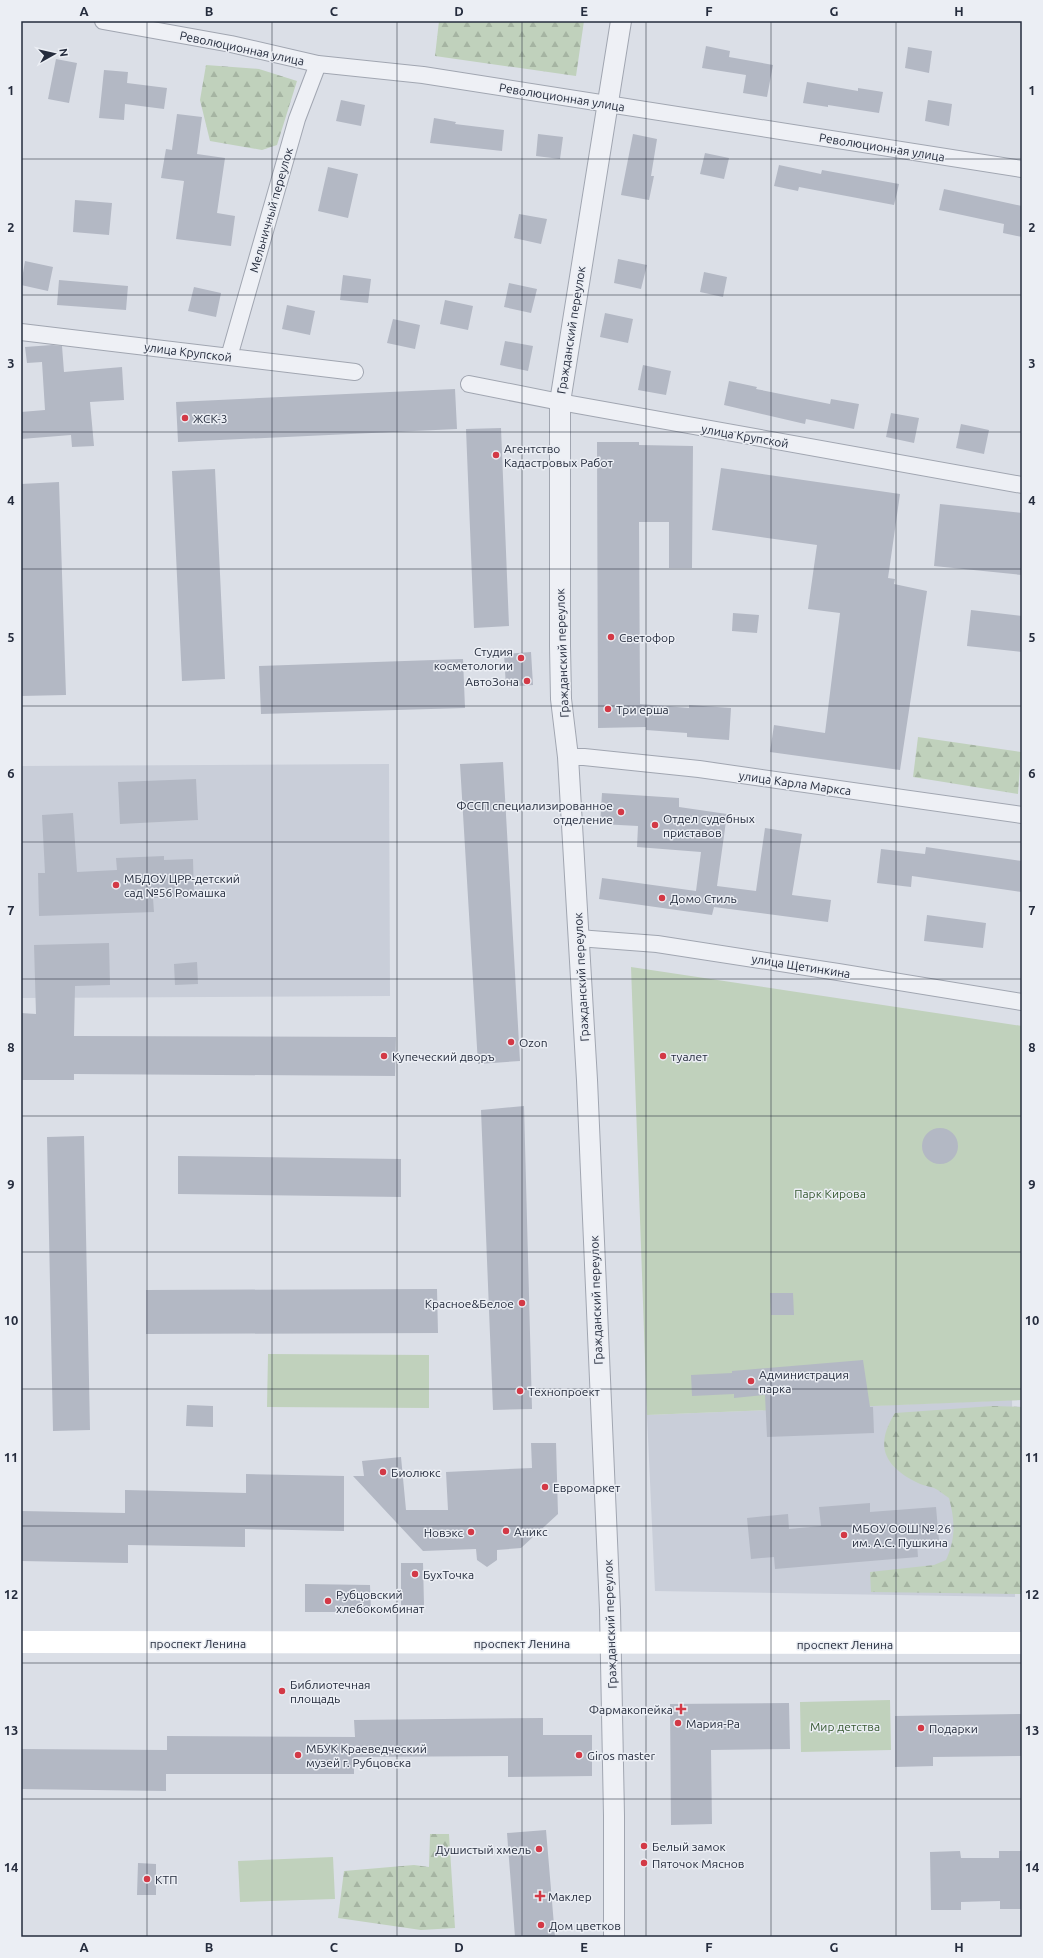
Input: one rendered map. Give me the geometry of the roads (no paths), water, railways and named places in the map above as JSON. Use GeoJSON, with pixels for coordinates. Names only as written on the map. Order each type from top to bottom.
{"type":"FeatureCollection","features":[{"type":"Feature","properties":{"kind":"main road","name":"проспект Ленина"},"geometry":{"type":"LineString","coordinates":[[21,1642],[1022,1643]]}},
{"type":"Feature","properties":{"kind":"street","name":"Революционная улица"},"geometry":{"type":"LineString","coordinates":[[103,21],[231,44],[318,64],[423,75],[1022,169]]}},
{"type":"Feature","properties":{"kind":"street","name":"Гражданский переулок"},"geometry":{"type":"LineString","coordinates":[[614,1937],[614,1816],[611,1643],[587,1080],[568,757],[561,699],[560,402],[621,21]]}},
{"type":"Feature","properties":{"kind":"street","name":"Мельничный переулок"},"geometry":{"type":"LineString","coordinates":[[229,357],[297,119],[318,64]]}},
{"type":"Feature","properties":{"kind":"street","name":"улица Крупской"},"geometry":{"type":"LineString","coordinates":[[21,332],[355,372]]}},
{"type":"Feature","properties":{"kind":"street","name":"улица Крупской"},"geometry":{"type":"LineString","coordinates":[[469,384],[560,402],[1022,485]]}},
{"type":"Feature","properties":{"kind":"street","name":"улица Карла Маркса"},"geometry":{"type":"LineString","coordinates":[[568,757],[584,757],[699,769],[1022,815]]}},
{"type":"Feature","properties":{"kind":"street","name":"улица Щетинкина"},"geometry":{"type":"LineString","coordinates":[[578,938],[657,944],[1022,1002]]}},
{"type":"Feature","properties":{"kind":"place","name":"ЖСК-3"},"geometry":{"type":"Point","coordinates":[185,418]}},
{"type":"Feature","properties":{"kind":"place","name":"Агентство Кадастровых Работ"},"geometry":{"type":"Point","coordinates":[496,455]}},
{"type":"Feature","properties":{"kind":"place","name":"Светофор"},"geometry":{"type":"Point","coordinates":[611,637]}},
{"type":"Feature","properties":{"kind":"place","name":"Студия косметологии"},"geometry":{"type":"Point","coordinates":[521,658]}},
{"type":"Feature","properties":{"kind":"place","name":"АвтоЗона"},"geometry":{"type":"Point","coordinates":[527,681]}},
{"type":"Feature","properties":{"kind":"place","name":"Три ерша"},"geometry":{"type":"Point","coordinates":[608,709]}},
{"type":"Feature","properties":{"kind":"place","name":"ФССП специализированное отделение"},"geometry":{"type":"Point","coordinates":[621,812]}},
{"type":"Feature","properties":{"kind":"place","name":"Отдел судебных приставов"},"geometry":{"type":"Point","coordinates":[655,825]}},
{"type":"Feature","properties":{"kind":"place","name":"МБДОУ ЦРР-детский сад №56 Ромашка"},"geometry":{"type":"Point","coordinates":[116,885]}},
{"type":"Feature","properties":{"kind":"place","name":"Домо Стиль"},"geometry":{"type":"Point","coordinates":[662,898]}},
{"type":"Feature","properties":{"kind":"place","name":"Ozon"},"geometry":{"type":"Point","coordinates":[511,1042]}},
{"type":"Feature","properties":{"kind":"place","name":"Купеческий дворъ"},"geometry":{"type":"Point","coordinates":[384,1056]}},
{"type":"Feature","properties":{"kind":"place","name":"туалет"},"geometry":{"type":"Point","coordinates":[663,1056]}},
{"type":"Feature","properties":{"kind":"place","name":"Красное&Белое"},"geometry":{"type":"Point","coordinates":[522,1303]}},
{"type":"Feature","properties":{"kind":"place","name":"Администрация парка"},"geometry":{"type":"Point","coordinates":[751,1381]}},
{"type":"Feature","properties":{"kind":"place","name":"Технопроект"},"geometry":{"type":"Point","coordinates":[520,1391]}},
{"type":"Feature","properties":{"kind":"place","name":"Биолюкс"},"geometry":{"type":"Point","coordinates":[383,1472]}},
{"type":"Feature","properties":{"kind":"place","name":"Евромаркет"},"geometry":{"type":"Point","coordinates":[545,1487]}},
{"type":"Feature","properties":{"kind":"place","name":"Аникс"},"geometry":{"type":"Point","coordinates":[506,1531]}},
{"type":"Feature","properties":{"kind":"place","name":"Новэкс"},"geometry":{"type":"Point","coordinates":[471,1532]}},
{"type":"Feature","properties":{"kind":"place","name":"МБОУ ООШ № 26 им. А.С. Пушкина"},"geometry":{"type":"Point","coordinates":[844,1535]}},
{"type":"Feature","properties":{"kind":"place","name":"БухТочка"},"geometry":{"type":"Point","coordinates":[415,1574]}},
{"type":"Feature","properties":{"kind":"place","name":"Рубцовский хлебокомбинат"},"geometry":{"type":"Point","coordinates":[328,1601]}},
{"type":"Feature","properties":{"kind":"place","name":"Библиотечная площадь"},"geometry":{"type":"Point","coordinates":[282,1691]}},
{"type":"Feature","properties":{"kind":"place","name":"Фармакопейка"},"geometry":{"type":"Point","coordinates":[681,1709]}},
{"type":"Feature","properties":{"kind":"place","name":"Мария-Ра"},"geometry":{"type":"Point","coordinates":[678,1723]}},
{"type":"Feature","properties":{"kind":"place","name":"Подарки"},"geometry":{"type":"Point","coordinates":[921,1728]}},
{"type":"Feature","properties":{"kind":"place","name":"МБУК Краеведческий музей г. Рубцовска"},"geometry":{"type":"Point","coordinates":[298,1755]}},
{"type":"Feature","properties":{"kind":"place","name":"Giros master"},"geometry":{"type":"Point","coordinates":[579,1755]}},
{"type":"Feature","properties":{"kind":"place","name":"Белый замок"},"geometry":{"type":"Point","coordinates":[644,1846]}},
{"type":"Feature","properties":{"kind":"place","name":"Душистый хмель"},"geometry":{"type":"Point","coordinates":[539,1849]}},
{"type":"Feature","properties":{"kind":"place","name":"Пяточок Мяснов"},"geometry":{"type":"Point","coordinates":[644,1863]}},
{"type":"Feature","properties":{"kind":"place","name":"КТП"},"geometry":{"type":"Point","coordinates":[147,1879]}},
{"type":"Feature","properties":{"kind":"place","name":"Маклер"},"geometry":{"type":"Point","coordinates":[540,1896]}},
{"type":"Feature","properties":{"kind":"place","name":"Дом цветков"},"geometry":{"type":"Point","coordinates":[541,1925]}},
{"type":"Feature","properties":{"kind":"park label","name":"Парк Кирова"},"geometry":{"type":"Point","coordinates":[830,1193]}},
{"type":"Feature","properties":{"kind":"park label","name":"Мир детства"},"geometry":{"type":"Point","coordinates":[845,1726]}}]}
